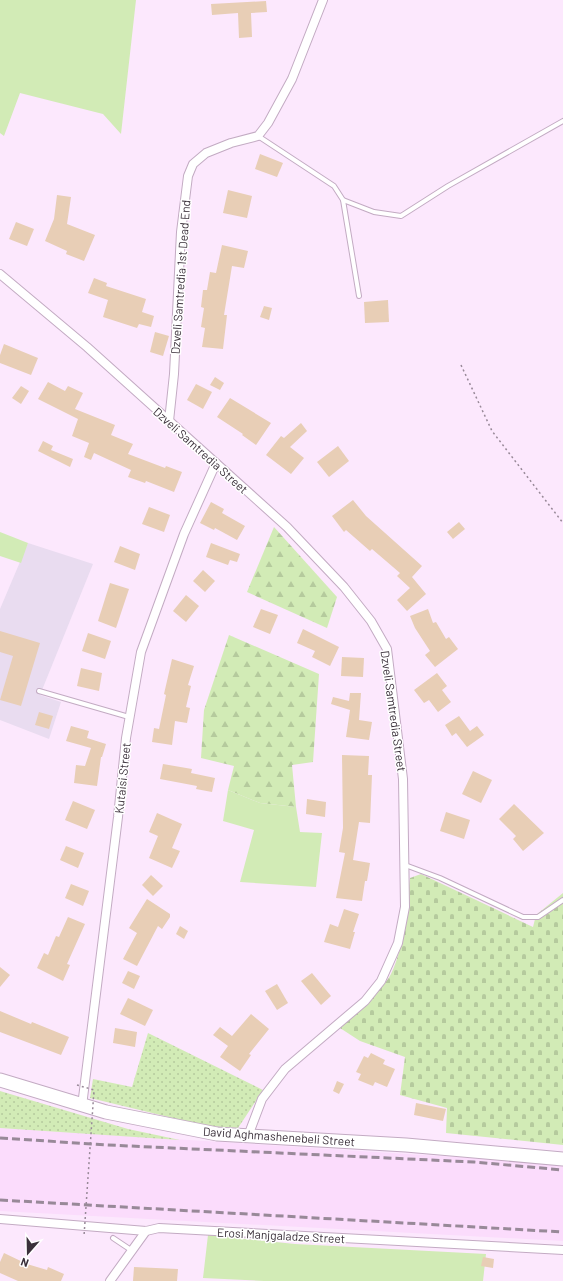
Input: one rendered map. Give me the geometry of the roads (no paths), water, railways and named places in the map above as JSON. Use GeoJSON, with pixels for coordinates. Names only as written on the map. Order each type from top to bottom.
{"type":"FeatureCollection","features":[{"type":"Feature","properties":{"kind":"main road","name":"David Aghmashenebeli Street"},"geometry":{"type":"LineString","coordinates":[[0,1080],[82,1106],[217,1134],[406,1145],[563,1159]]}},
{"type":"Feature","properties":{"kind":"street"},"geometry":{"type":"LineString","coordinates":[[258,136],[268,123],[292,79],[323,0]]}},
{"type":"Feature","properties":{"kind":"street","name":"Dzveli Samtredia 1st Dead End"},"geometry":{"type":"LineString","coordinates":[[169,421],[174,374],[181,232],[188,176],[193,164],[206,153],[231,142],[258,136]]}},
{"type":"Feature","properties":{"kind":"street","name":"Dzveli Samtredia Street"},"geometry":{"type":"LineString","coordinates":[[0,274],[87,347],[287,527],[344,587],[371,620],[387,650],[403,779],[405,907],[398,943],[381,980],[365,1002],[284,1069],[262,1099],[248,1136]]}},
{"type":"Feature","properties":{"kind":"street","name":"Kutaisi Street"},"geometry":{"type":"LineString","coordinates":[[82,1106],[129,717],[141,652],[184,534],[216,463]]}},
{"type":"Feature","properties":{"kind":"street","name":"Erosi Manjgaladze Street"},"geometry":{"type":"LineString","coordinates":[[0,1219],[146,1231],[158,1228],[563,1250]]}},
{"type":"Feature","properties":{"kind":"street"},"geometry":{"type":"LineString","coordinates":[[110,1281],[146,1231]]}},
{"type":"Feature","properties":{"kind":"lane"},"geometry":{"type":"LineString","coordinates":[[343,200],[374,212],[401,216],[448,186],[563,121]]}},
{"type":"Feature","properties":{"kind":"lane"},"geometry":{"type":"LineString","coordinates":[[258,136],[334,186],[343,200],[359,296]]}},
{"type":"Feature","properties":{"kind":"lane"},"geometry":{"type":"LineString","coordinates":[[39,691],[129,717]]}},
{"type":"Feature","properties":{"kind":"lane"},"geometry":{"type":"LineString","coordinates":[[405,865],[440,878],[523,917],[538,917],[563,900]]}},
{"type":"Feature","properties":{"kind":"lane"},"geometry":{"type":"LineString","coordinates":[[113,1238],[131,1250]]}},
{"type":"Feature","properties":{"kind":"railway"},"geometry":{"type":"LineString","coordinates":[[0,1138],[108,1145],[474,1162],[563,1170]]}},
{"type":"Feature","properties":{"kind":"railway"},"geometry":{"type":"LineString","coordinates":[[0,1200],[563,1232]]}}]}
